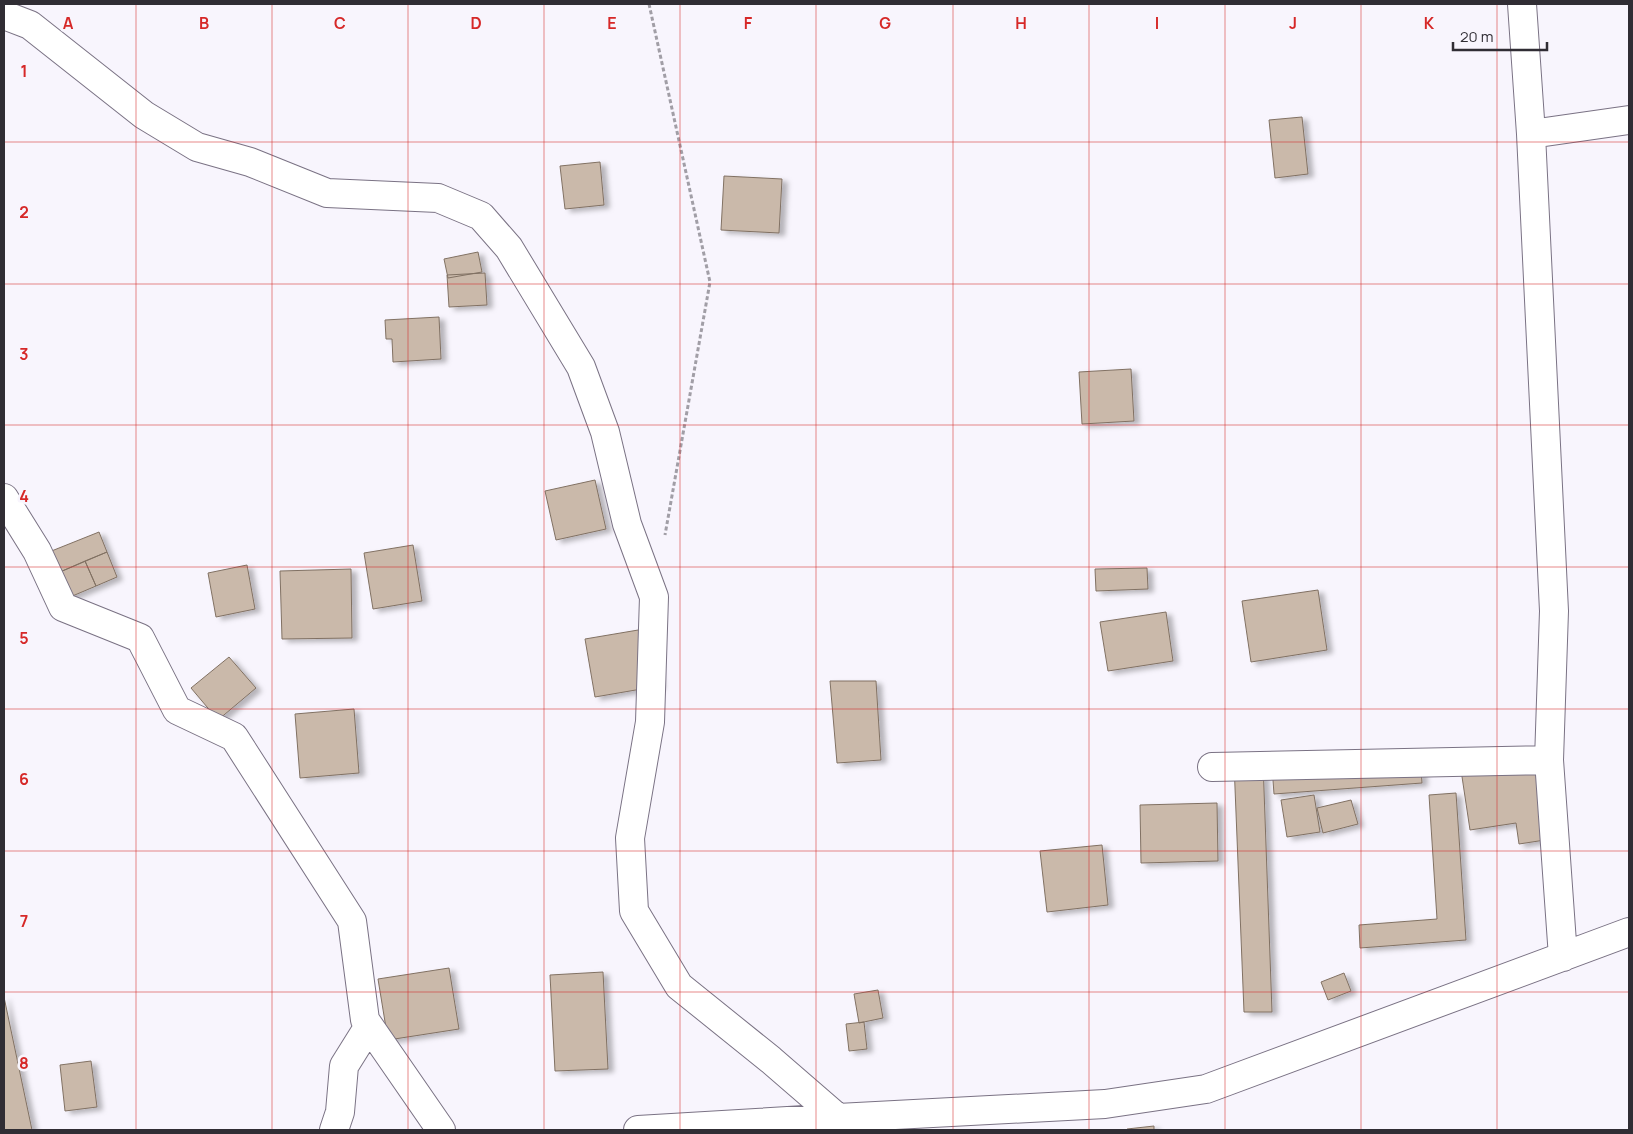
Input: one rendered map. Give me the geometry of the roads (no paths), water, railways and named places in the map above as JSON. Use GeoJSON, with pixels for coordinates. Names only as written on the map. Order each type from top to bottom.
{"type":"FeatureCollection","features":[{"type":"Feature","properties":{"kind":"street"},"geometry":{"type":"LineString","coordinates":[[1522,4],[1532,134],[1554,611],[1550,760],[1563,957]]}},
{"type":"Feature","properties":{"kind":"street"},"geometry":{"type":"LineString","coordinates":[[4,15],[30,25],[144,115],[197,147],[250,162],[327,193],[438,198],[481,216],[509,248],[581,367],[605,432],[627,524],[654,597],[650,722],[630,838],[634,911],[679,986],[849,1124]]}},
{"type":"Feature","properties":{"kind":"street"},"geometry":{"type":"LineString","coordinates":[[1532,134],[1629,120]]}},
{"type":"Feature","properties":{"kind":"street"},"geometry":{"type":"LineString","coordinates":[[4,498],[37,552],[63,607],[140,638],[177,710],[234,737],[352,921],[365,1020],[441,1130]]}},
{"type":"Feature","properties":{"kind":"street"},"geometry":{"type":"LineString","coordinates":[[1212,768],[1550,760]]}},
{"type":"Feature","properties":{"kind":"street"},"geometry":{"type":"LineString","coordinates":[[638,1130],[981,1120],[1206,1089],[1629,932]]}},
{"type":"Feature","properties":{"kind":"street"},"geometry":{"type":"LineString","coordinates":[[334,1130],[340,1112],[344,1066],[369,1026]]}}]}
